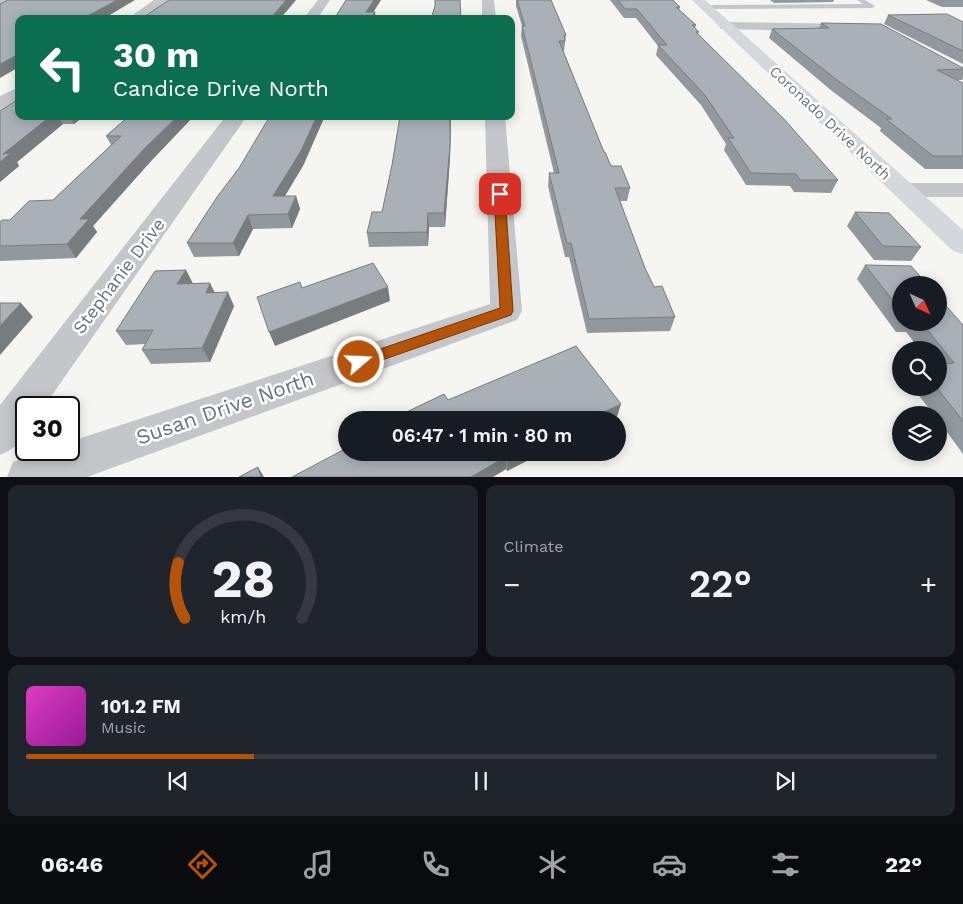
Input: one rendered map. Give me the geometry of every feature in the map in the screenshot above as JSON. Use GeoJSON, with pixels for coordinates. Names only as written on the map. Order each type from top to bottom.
{"type":"FeatureCollection","features":[{"type":"Feature","properties":{"kind":"street"},"geometry":{"type":"LineString","coordinates":[[140,15],[163,0]]}},
{"type":"Feature","properties":{"kind":"street"},"geometry":{"type":"LineString","coordinates":[[313,15],[324,0]]}},
{"type":"Feature","properties":{"kind":"street"},"geometry":{"type":"LineString","coordinates":[[488,0],[489,15]]}},
{"type":"Feature","properties":{"kind":"street","name":"Coronado Drive North"},"geometry":{"type":"LineString","coordinates":[[702,3],[963,245]]}},
{"type":"Feature","properties":{"kind":"street"},"geometry":{"type":"LineString","coordinates":[[726,26],[870,28]]}},
{"type":"Feature","properties":{"kind":"street"},"geometry":{"type":"LineString","coordinates":[[0,104],[15,95]]}},
{"type":"Feature","properties":{"kind":"street","name":"Stephanie Drive"},"geometry":{"type":"LineString","coordinates":[[0,436],[234,120]]}},
{"type":"Feature","properties":{"kind":"street","name":"Susan Drive North"},"geometry":{"type":"LineString","coordinates":[[28,476],[506,311],[495,120]]}},
{"type":"Feature","properties":{"kind":"street"},"geometry":{"type":"LineString","coordinates":[[904,190],[963,190]]}},
{"type":"Feature","properties":{"kind":"lane"},"geometry":{"type":"LineString","coordinates":[[702,3],[872,6],[860,0]]}},
{"type":"Feature","properties":{"kind":"building"},"geometry":{"type":"Polygon","coordinates":[[[8,0],[117,0],[89,15],[15,15],[15,56],[0,64],[0,4],[8,0]]]}},
{"type":"Feature","properties":{"kind":"building"},"geometry":{"type":"Polygon","coordinates":[[[169,0],[286,0],[273,15],[147,15],[169,0]]]}},
{"type":"Feature","properties":{"kind":"building"},"geometry":{"type":"Polygon","coordinates":[[[346,0],[374,0],[366,12],[375,12],[373,15],[337,15],[346,0]]]}},
{"type":"Feature","properties":{"kind":"building"},"geometry":{"type":"Polygon","coordinates":[[[435,0],[460,0],[461,15],[432,15],[435,0]]]}},
{"type":"Feature","properties":{"kind":"building"},"geometry":{"type":"Polygon","coordinates":[[[517,0],[551,0],[566,35],[564,35],[565,41],[559,41],[604,152],[611,166],[621,166],[630,188],[615,188],[645,268],[654,287],[662,286],[675,317],[589,319],[571,243],[567,243],[549,173],[559,173],[522,26],[525,26],[517,0]]]}},
{"type":"Feature","properties":{"kind":"building"},"geometry":{"type":"Polygon","coordinates":[[[618,0],[673,0],[680,7],[676,7],[696,25],[692,25],[699,32],[696,32],[784,119],[838,180],[800,180],[796,174],[751,173],[728,138],[734,138],[704,94],[658,45],[667,45],[637,9],[625,9],[618,0]]]}},
{"type":"Feature","properties":{"kind":"building"},"geometry":{"type":"Polygon","coordinates":[[[947,14],[963,22],[963,51],[888,15],[947,14]]]}},
{"type":"Feature","properties":{"kind":"building"},"geometry":{"type":"Polygon","coordinates":[[[821,23],[881,24],[963,68],[937,70],[963,83],[963,156],[933,156],[886,119],[892,119],[837,80],[772,29],[829,28],[821,23]]]}},
{"type":"Feature","properties":{"kind":"building"},"geometry":{"type":"Polygon","coordinates":[[[15,102],[15,120],[46,120],[3,154],[11,153],[0,162],[0,111],[15,102]]]}},
{"type":"Feature","properties":{"kind":"building"},"geometry":{"type":"Polygon","coordinates":[[[124,120],[174,120],[145,148],[80,219],[89,219],[67,244],[0,246],[0,222],[2,220],[10,220],[29,201],[53,200],[121,136],[106,136],[124,120]]]}},
{"type":"Feature","properties":{"kind":"building"},"geometry":{"type":"Polygon","coordinates":[[[268,120],[315,120],[301,151],[273,196],[296,196],[288,214],[248,215],[233,243],[187,243],[217,197],[239,168],[268,120]]]}},
{"type":"Feature","properties":{"kind":"building"},"geometry":{"type":"Polygon","coordinates":[[[399,120],[450,120],[450,146],[444,213],[428,213],[427,232],[367,233],[372,212],[382,212],[399,120]]]}},
{"type":"Feature","properties":{"kind":"building"},"geometry":{"type":"Polygon","coordinates":[[[855,212],[889,213],[921,247],[883,246],[855,212]]]}},
{"type":"Feature","properties":{"kind":"building"},"geometry":{"type":"Polygon","coordinates":[[[373,263],[388,287],[269,332],[257,297],[300,282],[302,288],[373,263]]]}},
{"type":"Feature","properties":{"kind":"building"},"geometry":{"type":"Polygon","coordinates":[[[865,265],[911,266],[920,276],[892,276],[892,300],[865,265]]]}},
{"type":"Feature","properties":{"kind":"building"},"geometry":{"type":"Polygon","coordinates":[[[186,270],[177,284],[210,283],[206,293],[228,292],[202,348],[142,350],[153,330],[116,331],[155,271],[186,270]]]}},
{"type":"Feature","properties":{"kind":"building"},"geometry":{"type":"Polygon","coordinates":[[[0,303],[21,303],[0,326],[0,303]]]}},
{"type":"Feature","properties":{"kind":"building"},"geometry":{"type":"Polygon","coordinates":[[[948,308],[963,325],[963,421],[943,396],[947,396],[947,363],[954,363],[947,354],[947,341],[936,341],[928,331],[948,331],[948,308]]]}},
{"type":"Feature","properties":{"kind":"building"},"geometry":{"type":"Polygon","coordinates":[[[576,346],[621,404],[606,411],[409,411],[444,394],[448,400],[576,346]]]}},
{"type":"Feature","properties":{"kind":"building"},"geometry":{"type":"Polygon","coordinates":[[[338,453],[338,461],[498,461],[471,477],[292,477],[338,453]]]}},
{"type":"Feature","properties":{"kind":"building"},"geometry":{"type":"Polygon","coordinates":[[[258,467],[261,477],[239,477],[258,467]]]}},
{"type":"Feature","properties":{"kind":"route"},"geometry":{"type":"LineString","coordinates":[[359,362],[506,311],[500,194]]}}]}
